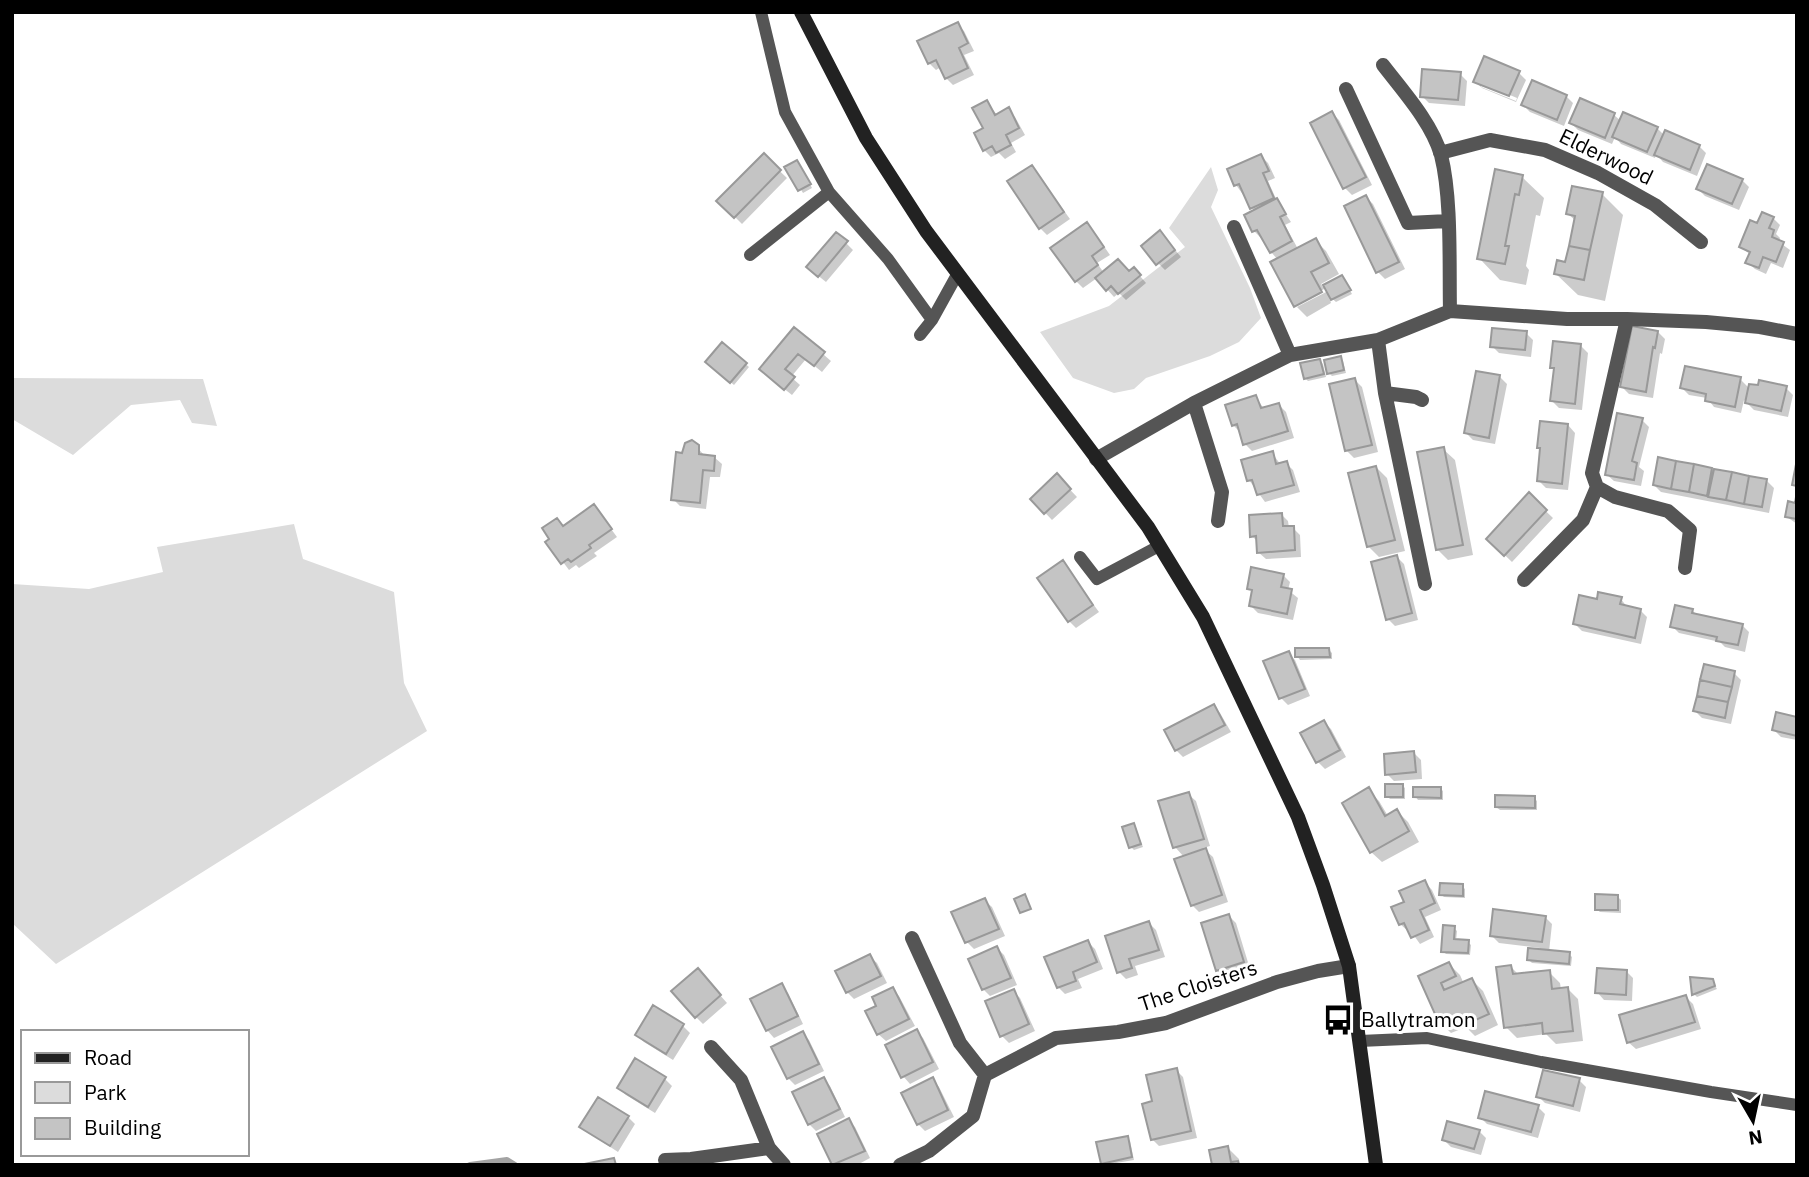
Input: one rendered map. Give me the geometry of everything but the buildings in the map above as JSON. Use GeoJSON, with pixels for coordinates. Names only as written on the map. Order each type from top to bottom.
{"type":"FeatureCollection","features":[{"type":"Feature","properties":{"kind":"main road"},"geometry":{"type":"LineString","coordinates":[[801,12],[866,138],[926,231],[1148,527],[1203,617],[1298,817],[1349,966],[1376,1165]]}},
{"type":"Feature","properties":{"kind":"street"},"geometry":{"type":"LineString","coordinates":[[1383,65],[1419,112],[1440,153],[1448,221],[1450,311]]}},
{"type":"Feature","properties":{"kind":"street"},"geometry":{"type":"LineString","coordinates":[[1346,89],[1408,223],[1448,221]]}},
{"type":"Feature","properties":{"kind":"street","name":"Elderwood"},"geometry":{"type":"LineString","coordinates":[[1440,153],[1490,140],[1545,150],[1598,173],[1655,205],[1701,242]]}},
{"type":"Feature","properties":{"kind":"street"},"geometry":{"type":"LineString","coordinates":[[1234,227],[1290,355]]}},
{"type":"Feature","properties":{"kind":"street"},"geometry":{"type":"LineString","coordinates":[[1096,459],[1194,403],[1290,355],[1378,340],[1450,311],[1567,319],[1627,318],[1706,322],[1760,327],[1797,334]]}},
{"type":"Feature","properties":{"kind":"street"},"geometry":{"type":"LineString","coordinates":[[1627,318],[1592,472],[1597,487],[1615,498],[1668,511],[1690,530],[1685,568]]}},
{"type":"Feature","properties":{"kind":"street"},"geometry":{"type":"LineString","coordinates":[[1378,340],[1385,393],[1424,584]]}},
{"type":"Feature","properties":{"kind":"street"},"geometry":{"type":"LineString","coordinates":[[1385,393],[1422,400]]}},
{"type":"Feature","properties":{"kind":"street"},"geometry":{"type":"LineString","coordinates":[[1194,403],[1222,492],[1218,520]]}},
{"type":"Feature","properties":{"kind":"street"},"geometry":{"type":"LineString","coordinates":[[1524,580],[1583,520],[1597,487]]}},
{"type":"Feature","properties":{"kind":"street"},"geometry":{"type":"LineString","coordinates":[[900,1165],[929,1151],[973,1116],[985,1075],[960,1043],[912,938]]}},
{"type":"Feature","properties":{"kind":"street","name":"The Cloisters"},"geometry":{"type":"LineString","coordinates":[[985,1075],[1056,1038],[1118,1032],[1166,1023],[1277,982],[1349,966]]}},
{"type":"Feature","properties":{"kind":"street"},"geometry":{"type":"LineString","coordinates":[[711,1047],[741,1080],[769,1148],[783,1165]]}},
{"type":"Feature","properties":{"kind":"street"},"geometry":{"type":"LineString","coordinates":[[665,1160],[769,1148]]}},
{"type":"Feature","properties":{"kind":"lane"},"geometry":{"type":"LineString","coordinates":[[761,12],[785,112],[829,192],[888,259],[932,320]]}},
{"type":"Feature","properties":{"kind":"lane"},"geometry":{"type":"LineString","coordinates":[[750,255],[829,192]]}},
{"type":"Feature","properties":{"kind":"lane"},"geometry":{"type":"LineString","coordinates":[[920,335],[932,320],[958,274]]}},
{"type":"Feature","properties":{"kind":"lane"},"geometry":{"type":"LineString","coordinates":[[1080,556],[1097,579],[1159,545]]}},
{"type":"Feature","properties":{"kind":"lane"},"geometry":{"type":"LineString","coordinates":[[1360,1041],[1427,1038],[1541,1062],[1797,1105]]}},
{"type":"Feature","properties":{"kind":"green space"},"geometry":{"type":"Polygon","coordinates":[[[1211,167],[1218,190],[1211,207],[1250,288],[1261,318],[1239,342],[1210,356],[1146,378],[1134,389],[1114,393],[1073,378],[1040,332],[1109,306],[1185,247],[1169,228],[1211,167]]]}},
{"type":"Feature","properties":{"kind":"green space"},"geometry":{"type":"Polygon","coordinates":[[[12,378],[203,379],[217,426],[192,423],[180,400],[131,405],[73,455],[12,419],[12,378]]]}},
{"type":"Feature","properties":{"kind":"green space"},"geometry":{"type":"Polygon","coordinates":[[[294,524],[303,559],[394,592],[404,683],[427,731],[56,964],[12,923],[12,584],[89,589],[163,572],[157,547],[294,524]]]}},
{"type":"Feature","properties":{"kind":"waterway"},"geometry":{"type":"LineString","coordinates":[[470,1165],[507,1160],[515,1165]]}},
{"type":"Feature","properties":{"kind":"place","name":"Ballytramon"},"geometry":{"type":"Point","coordinates":[1338,1020]}}]}
